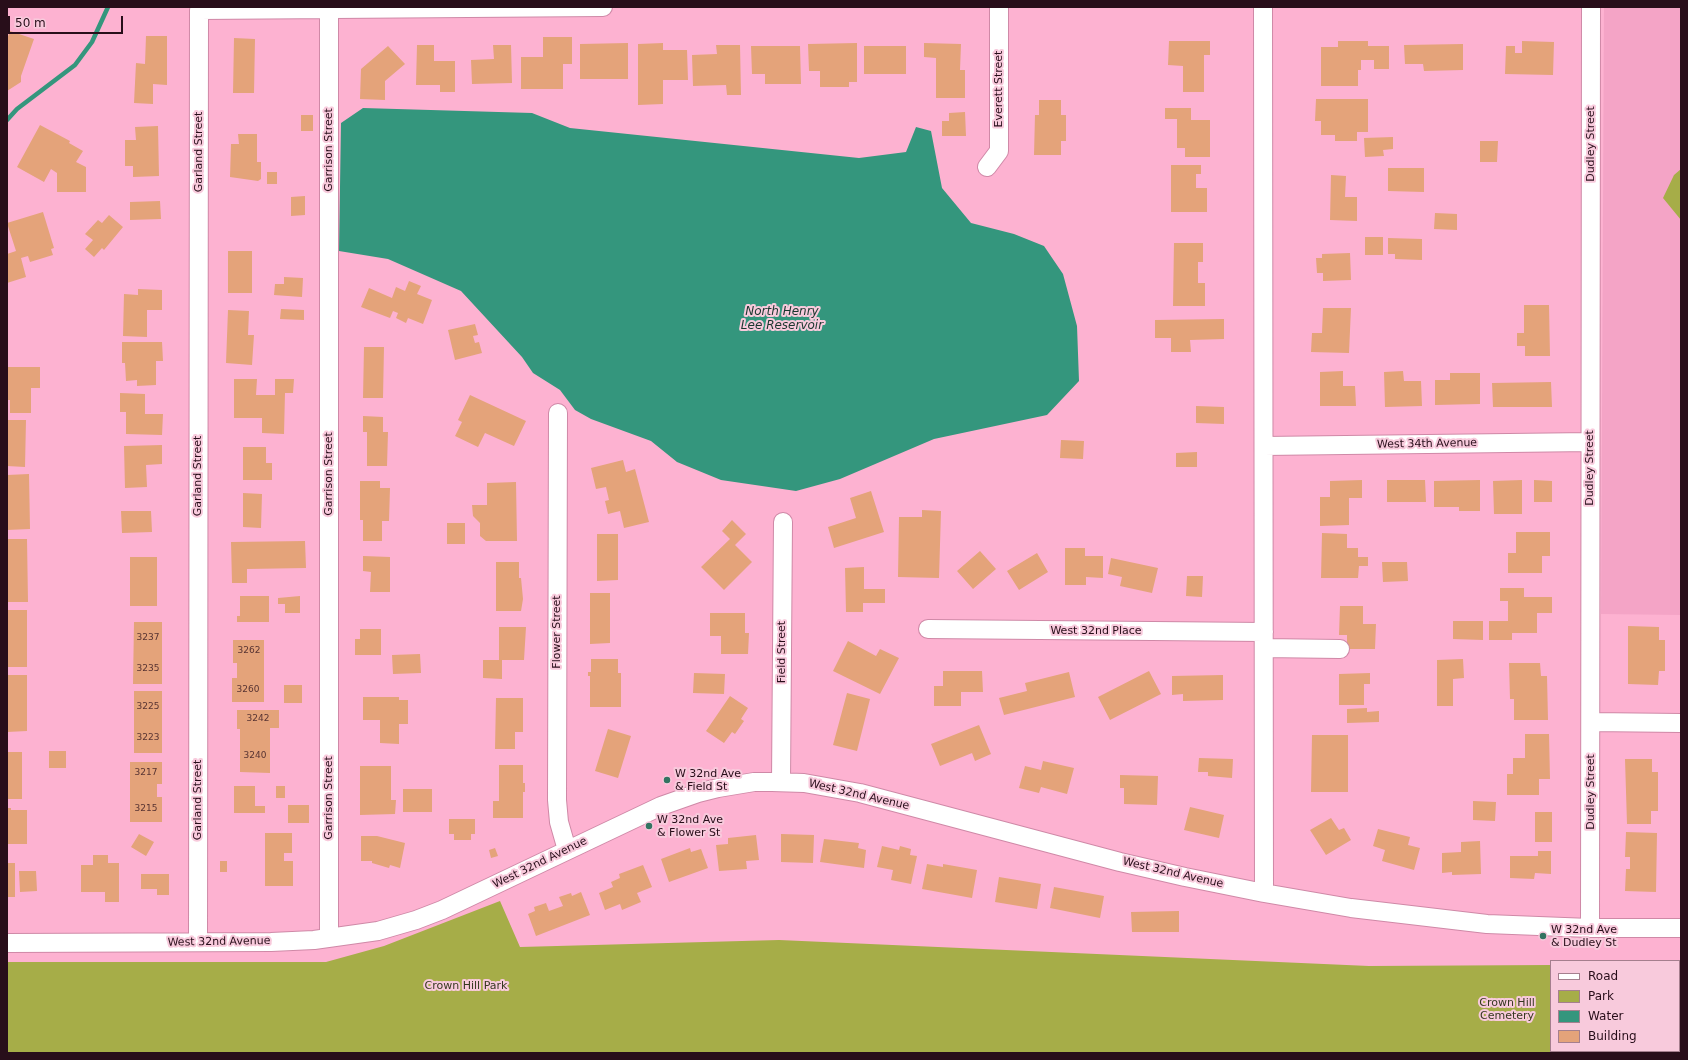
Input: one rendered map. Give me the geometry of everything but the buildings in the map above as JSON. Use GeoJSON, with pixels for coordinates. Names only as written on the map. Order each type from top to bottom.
{"type":"FeatureCollection","features":[{"type":"Feature","properties":{"kind":"street"},"geometry":{"type":"LineString","coordinates":[[329,10],[389,8],[603,7]]}},
{"type":"Feature","properties":{"kind":"street","name":"Everett Street"},"geometry":{"type":"LineString","coordinates":[[987,168],[998,151],[999,7]]}},
{"type":"Feature","properties":{"kind":"street"},"geometry":{"type":"LineString","coordinates":[[1263,7],[1264,893]]}},
{"type":"Feature","properties":{"kind":"street","name":"Dudley Street"},"geometry":{"type":"LineString","coordinates":[[1590,928],[1591,7]]}},
{"type":"Feature","properties":{"kind":"street","name":"Garland Street"},"geometry":{"type":"LineString","coordinates":[[198,942],[199,10],[329,10]]}},
{"type":"Feature","properties":{"kind":"street","name":"Garrison Street"},"geometry":{"type":"LineString","coordinates":[[329,10],[329,938]]}},
{"type":"Feature","properties":{"kind":"street","name":"Flower Street"},"geometry":{"type":"LineString","coordinates":[[558,413],[557,800],[559,822],[567,850]]}},
{"type":"Feature","properties":{"kind":"street","name":"West 34th Avenue"},"geometry":{"type":"LineString","coordinates":[[1264,446],[1590,442]]}},
{"type":"Feature","properties":{"kind":"street","name":"Field Street"},"geometry":{"type":"LineString","coordinates":[[781,782],[783,522]]}},
{"type":"Feature","properties":{"kind":"street","name":"West 32nd Place"},"geometry":{"type":"LineString","coordinates":[[928,629],[1264,640],[1340,649]]}},
{"type":"Feature","properties":{"kind":"street"},"geometry":{"type":"LineString","coordinates":[[1591,722],[1681,722]]}},
{"type":"Feature","properties":{"kind":"street","name":"West 32nd Avenue"},"geometry":{"type":"LineString","coordinates":[[7,943],[271,942],[329,938],[378,930],[416,920],[467,898],[637,816],[698,793],[737,784],[781,782],[811,784],[860,793],[1120,862],[1264,893],[1351,908],[1451,921],[1520,926],[1681,928]]}},
{"type":"Feature","properties":{"kind":"shaded area"},"geometry":{"type":"Polygon","coordinates":[[[1604,7],[1681,7],[1681,615],[1601,614],[1604,7]]]}},
{"type":"Feature","properties":{"kind":"green space"},"geometry":{"type":"Polygon","coordinates":[[[1681,169],[1681,220],[1663,198],[1674,175],[1681,169]]]}},
{"type":"Feature","properties":{"kind":"green space","name":"Crown Hill Park"},"geometry":{"type":"Polygon","coordinates":[[[500,901],[520,947],[779,940],[1369,966],[1550,965],[1550,1052],[1680,1052],[1681,964],[1681,1053],[7,1053],[7,962],[326,962],[384,946],[500,901]]]}},
{"type":"Feature","properties":{"kind":"water","name":"North Henry Lee Reservoir"},"geometry":{"type":"Polygon","coordinates":[[[363,108],[532,113],[570,128],[859,158],[906,152],[916,127],[931,131],[942,188],[971,223],[1014,234],[1044,246],[1063,274],[1077,326],[1079,381],[1047,415],[934,439],[840,479],[796,491],[721,480],[677,462],[651,441],[591,419],[575,410],[560,390],[533,373],[522,357],[461,291],[388,259],[339,251],[341,123],[363,108]]]}},
{"type":"Feature","properties":{"kind":"waterway"},"geometry":{"type":"LineString","coordinates":[[7,120],[17,109],[75,65],[92,42],[108,7]]}},
{"type":"Feature","properties":{"kind":"place","name":"W 32nd Ave & Field St"},"geometry":{"type":"Point","coordinates":[667,780]}},
{"type":"Feature","properties":{"kind":"place","name":"W 32nd Ave & Flower St"},"geometry":{"type":"Point","coordinates":[649,826]}},
{"type":"Feature","properties":{"kind":"place","name":"W 32nd Ave & Dudley St"},"geometry":{"type":"Point","coordinates":[1543,936]}},
{"type":"Feature","properties":{"kind":"park label","name":"Crown Hill Cemetery"},"geometry":{"type":"Point","coordinates":[1507,1009]}}]}
